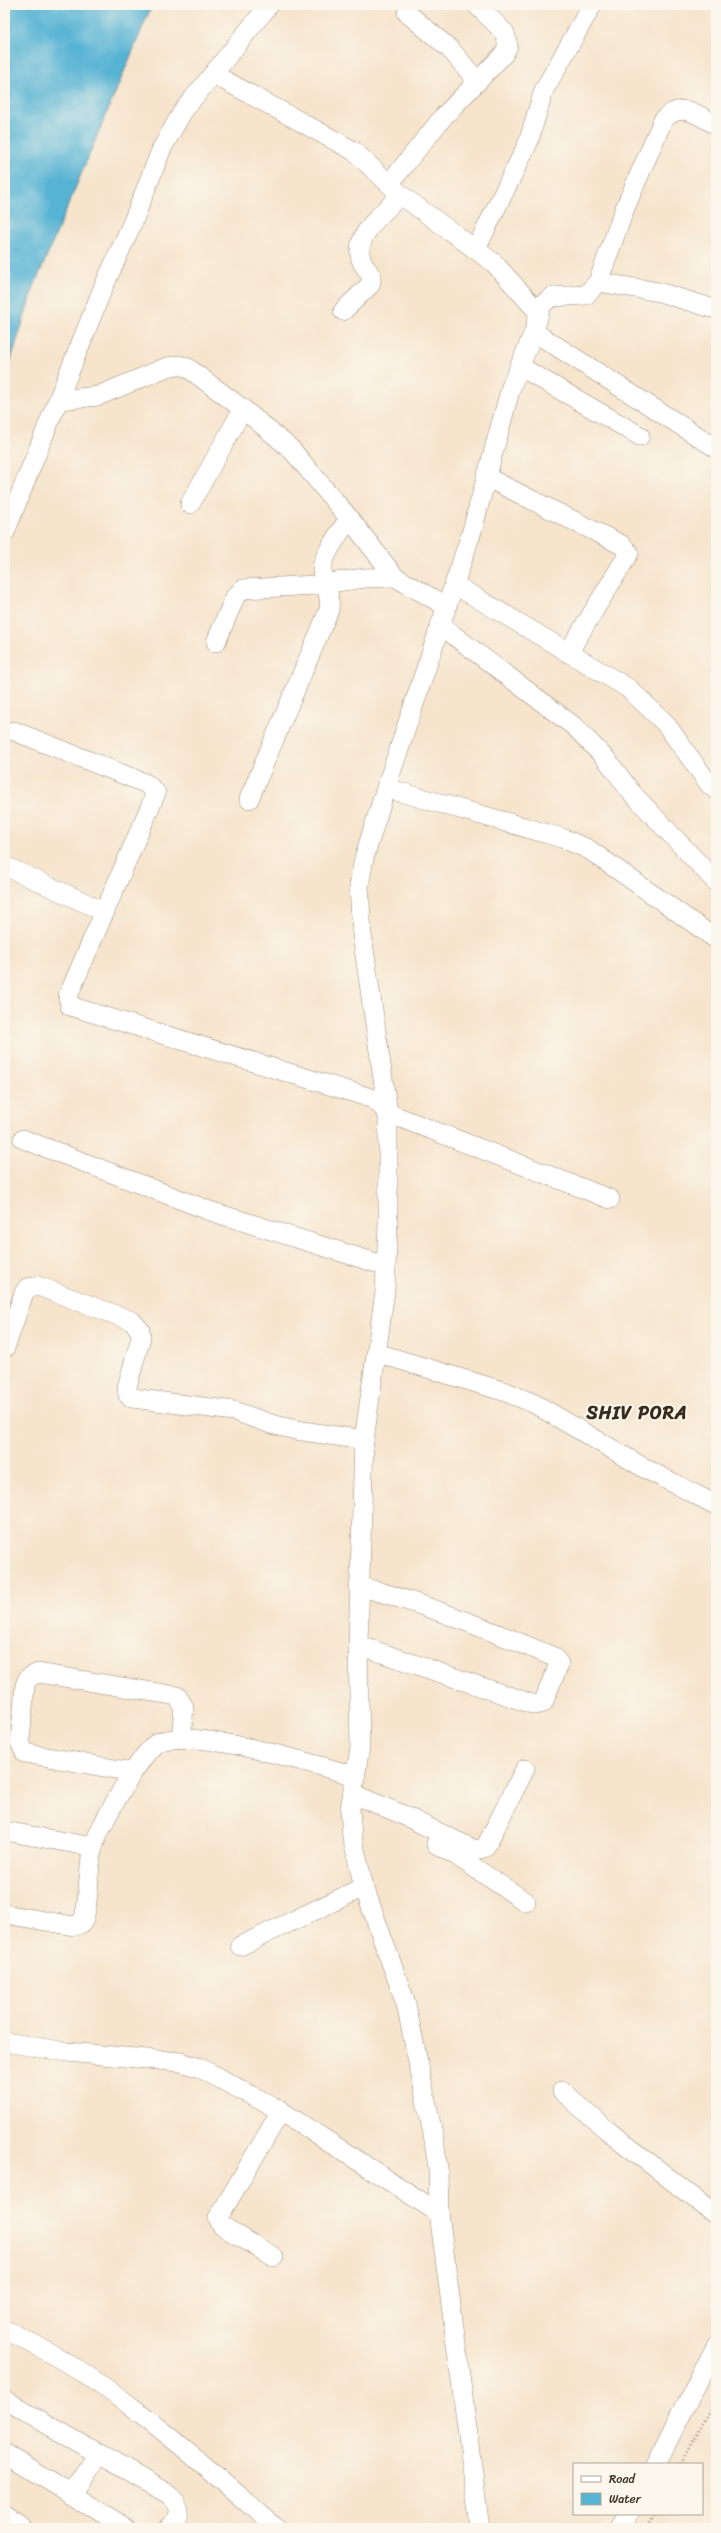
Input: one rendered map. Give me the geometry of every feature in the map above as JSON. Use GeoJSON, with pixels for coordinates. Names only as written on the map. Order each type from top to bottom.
{"type":"FeatureCollection","features":[{"type":"Feature","properties":{"kind":"street"},"geometry":{"type":"LineString","coordinates":[[5,532],[103,288],[132,224],[162,148],[183,111],[269,5]]}},
{"type":"Feature","properties":{"kind":"street"},"geometry":{"type":"LineString","coordinates":[[343,312],[370,285],[372,280],[360,256],[366,232],[444,116],[504,54],[508,46],[505,33],[477,5]]}},
{"type":"Feature","properties":{"kind":"street"},"geometry":{"type":"LineString","coordinates":[[476,249],[528,143],[544,90],[592,5]]}},
{"type":"Feature","properties":{"kind":"street"},"geometry":{"type":"LineString","coordinates":[[407,13],[450,49],[477,81]]}},
{"type":"Feature","properties":{"kind":"street"},"geometry":{"type":"LineString","coordinates":[[213,74],[343,143],[362,157],[395,190],[476,249],[509,278],[539,313]]}},
{"type":"Feature","properties":{"kind":"street"},"geometry":{"type":"LineString","coordinates":[[480,2528],[439,2213],[438,2168],[424,2081],[406,2004],[364,1887],[352,1838],[353,1793],[360,1746],[358,1645],[364,1440],[377,1352],[386,1266],[388,1113],[362,935],[359,886],[364,858],[446,606],[455,585],[519,366],[534,332],[539,313],[546,300],[552,297],[580,297],[592,290],[598,282],[625,208],[662,120],[674,110],[679,109],[695,113],[716,125]]}},
{"type":"Feature","properties":{"kind":"street"},"geometry":{"type":"LineString","coordinates":[[598,282],[653,291],[711,308]]}},
{"type":"Feature","properties":{"kind":"street"},"geometry":{"type":"LineString","coordinates":[[534,332],[716,448]]}},
{"type":"Feature","properties":{"kind":"street"},"geometry":{"type":"LineString","coordinates":[[59,400],[98,396],[154,372],[179,365],[188,368],[243,409],[291,449],[349,518],[395,577],[446,606]]}},
{"type":"Feature","properties":{"kind":"street"},"geometry":{"type":"LineString","coordinates":[[519,366],[640,436]]}},
{"type":"Feature","properties":{"kind":"street"},"geometry":{"type":"LineString","coordinates":[[190,504],[243,409]]}},
{"type":"Feature","properties":{"kind":"street"},"geometry":{"type":"LineString","coordinates":[[486,477],[622,544],[629,552],[568,653]]}},
{"type":"Feature","properties":{"kind":"street"},"geometry":{"type":"LineString","coordinates":[[249,799],[329,610],[330,596],[322,569],[325,559],[349,518]]}},
{"type":"Feature","properties":{"kind":"street"},"geometry":{"type":"LineString","coordinates":[[216,642],[235,597],[240,590],[255,587],[395,577]]}},
{"type":"Feature","properties":{"kind":"street"},"geometry":{"type":"LineString","coordinates":[[455,585],[628,688],[646,703],[665,723],[709,784],[716,790]]}},
{"type":"Feature","properties":{"kind":"street"},"geometry":{"type":"LineString","coordinates":[[440,625],[575,727],[607,760],[630,792],[716,882]]}},
{"type":"Feature","properties":{"kind":"street"},"geometry":{"type":"LineString","coordinates":[[14,731],[147,784],[156,793],[68,996],[70,1006],[368,1097],[375,1100],[388,1113],[610,1199]]}},
{"type":"Feature","properties":{"kind":"street"},"geometry":{"type":"LineString","coordinates":[[386,788],[562,838],[588,849],[716,939]]}},
{"type":"Feature","properties":{"kind":"street"},"geometry":{"type":"LineString","coordinates":[[5,866],[105,912]]}},
{"type":"Feature","properties":{"kind":"street"},"geometry":{"type":"LineString","coordinates":[[23,1139],[210,1211],[386,1266]]}},
{"type":"Feature","properties":{"kind":"street"},"geometry":{"type":"LineString","coordinates":[[5,1348],[24,1293],[27,1288],[38,1286],[132,1321],[138,1326],[141,1337],[127,1387],[128,1395],[132,1398],[234,1411],[271,1424],[296,1430],[364,1440]]}},
{"type":"Feature","properties":{"kind":"street"},"geometry":{"type":"LineString","coordinates":[[377,1352],[506,1392],[535,1404],[646,1469],[716,1505]]}},
{"type":"Feature","properties":{"kind":"street"},"geometry":{"type":"LineString","coordinates":[[358,1645],[535,1705],[543,1703],[559,1664],[554,1657],[465,1620],[411,1600],[359,1586]]}},
{"type":"Feature","properties":{"kind":"street"},"geometry":{"type":"LineString","coordinates":[[132,1772],[25,1753],[20,1742],[25,1685],[28,1678],[38,1673],[177,1696],[184,1707],[181,1739]]}},
{"type":"Feature","properties":{"kind":"street"},"geometry":{"type":"LineString","coordinates":[[5,1914],[80,1925],[83,1920],[93,1848],[132,1772],[148,1749],[166,1740],[203,1740],[353,1793],[401,1814],[475,1850],[488,1844],[525,1769]]}},
{"type":"Feature","properties":{"kind":"street"},"geometry":{"type":"LineString","coordinates":[[353,1793],[391,1822],[457,1856],[526,1902]]}},
{"type":"Feature","properties":{"kind":"street"},"geometry":{"type":"LineString","coordinates":[[5,1831],[93,1848]]}},
{"type":"Feature","properties":{"kind":"street"},"geometry":{"type":"LineString","coordinates":[[240,1946],[364,1887]]}},
{"type":"Feature","properties":{"kind":"street"},"geometry":{"type":"LineString","coordinates":[[5,2042],[68,2052],[181,2062],[218,2076],[281,2111],[439,2213]]}},
{"type":"Feature","properties":{"kind":"street"},"geometry":{"type":"LineString","coordinates":[[562,2091],[612,2135],[716,2215]]}},
{"type":"Feature","properties":{"kind":"street"},"geometry":{"type":"LineString","coordinates":[[274,2257],[222,2226],[218,2218],[281,2111]]}},
{"type":"Feature","properties":{"kind":"street"},"geometry":{"type":"LineString","coordinates":[[5,2330],[72,2367],[126,2403],[181,2444],[276,2528]]}},
{"type":"Feature","properties":{"kind":"street"},"geometry":{"type":"LineString","coordinates":[[657,2463],[716,2346]]}},
{"type":"Feature","properties":{"kind":"street"},"geometry":{"type":"LineString","coordinates":[[5,2400],[170,2495],[179,2509],[179,2516],[168,2528]]}},
{"type":"Feature","properties":{"kind":"street"},"geometry":{"type":"LineString","coordinates":[[5,2454],[126,2528]]}},
{"type":"Feature","properties":{"kind":"street"},"geometry":{"type":"LineString","coordinates":[[72,2494],[99,2454]]}},
{"type":"Feature","properties":{"kind":"street"},"geometry":{"type":"LineString","coordinates":[[620,2528],[627,2515]]}},
{"type":"Feature","properties":{"kind":"street"},"geometry":{"type":"LineString","coordinates":[[5,2517],[21,2528]]}},
{"type":"Feature","properties":{"kind":"path"},"geometry":{"type":"LineString","coordinates":[[682,2463],[716,2398]]}},
{"type":"Feature","properties":{"kind":"path"},"geometry":{"type":"LineString","coordinates":[[647,2528],[654,2515]]}},
{"type":"Feature","properties":{"kind":"water"},"geometry":{"type":"Polygon","coordinates":[[[5,5],[152,5],[33,289],[5,379],[5,5]]]}},
{"type":"Feature","properties":{"kind":"district","name":"SHIV PORA"},"geometry":{"type":"Point","coordinates":[637,1413]}}]}
